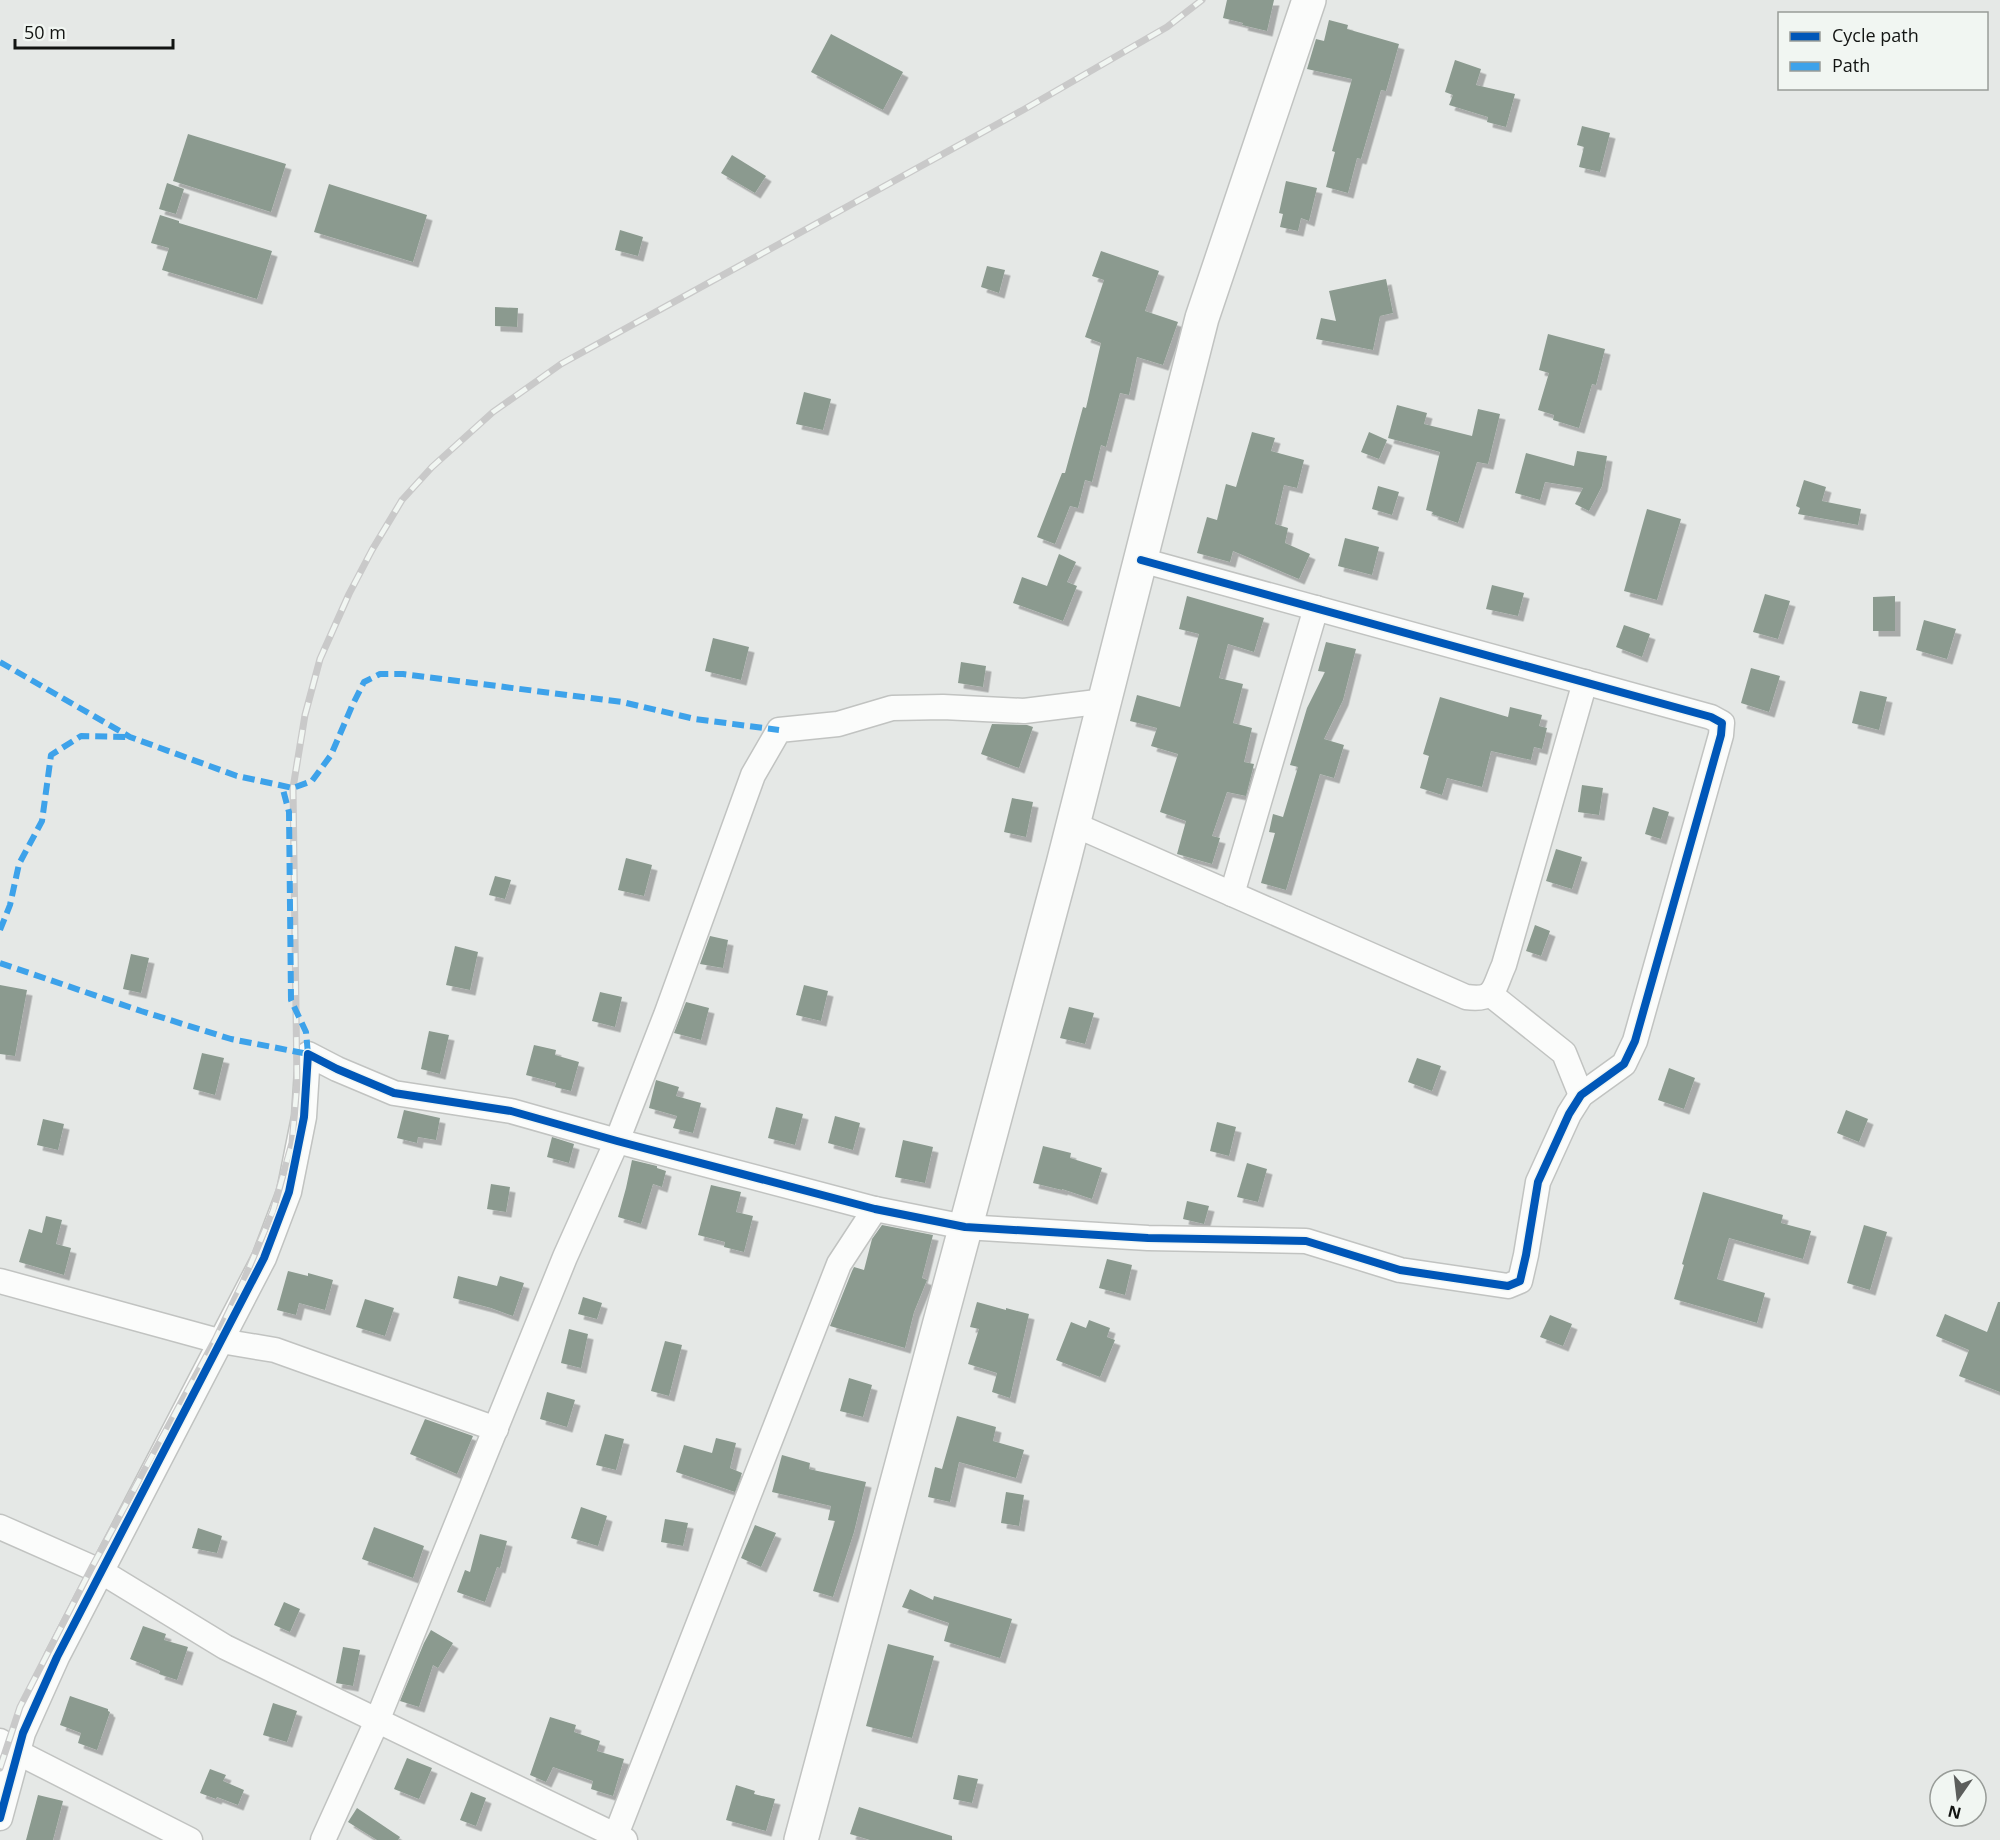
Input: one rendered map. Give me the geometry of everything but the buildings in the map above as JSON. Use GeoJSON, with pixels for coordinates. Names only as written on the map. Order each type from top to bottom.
{"type":"FeatureCollection","features":[{"type":"Feature","properties":{"kind":"main road"},"geometry":{"type":"LineString","coordinates":[[801,1840],[1073,824],[1202,318],[1309,0]]}},
{"type":"Feature","properties":{"kind":"street"},"geometry":{"type":"LineString","coordinates":[[0,1818],[8,1747],[23,1733],[57,1657],[264,1258],[289,1192],[304,1117],[308,1054],[394,1093],[511,1111],[617,1142],[875,1209],[965,1227],[1148,1238],[1306,1241],[1400,1269],[1508,1286],[1520,1281],[1538,1182],[1569,1114],[1581,1095],[1624,1064],[1635,1041],[1721,735],[1722,723],[1711,717],[1141,560]]}},
{"type":"Feature","properties":{"kind":"street"},"geometry":{"type":"LineString","coordinates":[[1232,894],[1316,608]]}},
{"type":"Feature","properties":{"kind":"street"},"geometry":{"type":"LineString","coordinates":[[1073,824],[1466,997],[1480,999],[1491,994],[1504,965],[1585,682]]}},
{"type":"Feature","properties":{"kind":"street"},"geometry":{"type":"LineString","coordinates":[[323,1840],[377,1721],[565,1257],[617,1142],[753,775],[779,730],[838,724],[892,708],[943,706],[1024,711],[1104,701]]}},
{"type":"Feature","properties":{"kind":"street"},"geometry":{"type":"LineString","coordinates":[[1491,994],[1564,1053],[1581,1095]]}},
{"type":"Feature","properties":{"kind":"street"},"geometry":{"type":"LineString","coordinates":[[0,1527],[102,1572],[225,1647],[618,1839],[839,1264],[875,1209]]}},
{"type":"Feature","properties":{"kind":"street"},"geometry":{"type":"LineString","coordinates":[[0,1281],[222,1341],[275,1350],[496,1429]]}},
{"type":"Feature","properties":{"kind":"street"},"geometry":{"type":"LineString","coordinates":[[8,1747],[190,1840]]}},
{"type":"Feature","properties":{"kind":"railway"},"geometry":{"type":"LineString","coordinates":[[0,1768],[20,1707],[92,1567],[215,1340],[273,1211],[292,1143],[297,1084],[293,788],[305,715],[320,659],[349,594],[402,500],[432,467],[493,412],[561,364],[1023,110],[1167,27],[1202,0]]}},
{"type":"Feature","properties":{"kind":"marked path"},"geometry":{"type":"LineString","coordinates":[[0,662],[130,737],[237,776],[293,788],[312,781],[331,755],[364,682],[380,674],[403,674],[622,702],[695,719],[779,730]]}},
{"type":"Feature","properties":{"kind":"marked path"},"geometry":{"type":"LineString","coordinates":[[0,930],[10,905],[19,864],[42,821],[51,755],[81,736],[127,737]]}},
{"type":"Feature","properties":{"kind":"marked path"},"geometry":{"type":"LineString","coordinates":[[0,963],[231,1039],[308,1054],[306,1032],[291,1000],[289,812],[282,786]]}},
{"type":"Feature","properties":{"kind":"cycle path"},"geometry":{"type":"LineString","coordinates":[[0,1818],[23,1733],[57,1657],[264,1258],[289,1192],[304,1117],[308,1054],[394,1093],[511,1111],[875,1209],[965,1227],[1148,1238],[1306,1241],[1400,1270],[1508,1286],[1520,1281],[1538,1182],[1569,1114],[1581,1095],[1624,1064],[1635,1041],[1721,735],[1722,723],[1711,717],[1141,560]]}}]}
